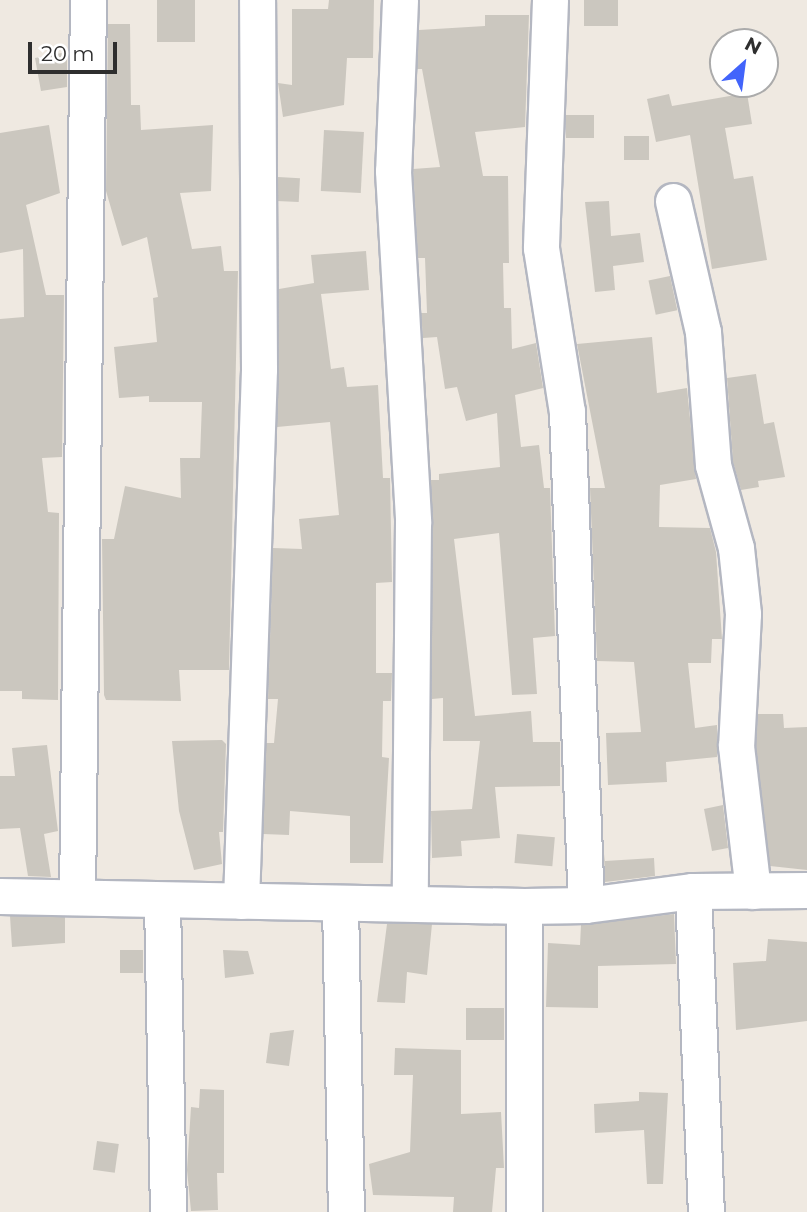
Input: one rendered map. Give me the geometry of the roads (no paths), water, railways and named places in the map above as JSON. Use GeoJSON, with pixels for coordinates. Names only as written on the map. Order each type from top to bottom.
{"type":"FeatureCollection","features":[{"type":"Feature","properties":{"kind":"street"},"geometry":{"type":"LineString","coordinates":[[77,896],[88,0]]}},
{"type":"Feature","properties":{"kind":"street"},"geometry":{"type":"LineString","coordinates":[[241,901],[259,369],[257,0]]}},
{"type":"Feature","properties":{"kind":"street"},"geometry":{"type":"LineString","coordinates":[[400,0],[393,171],[413,522],[410,902]]}},
{"type":"Feature","properties":{"kind":"street"},"geometry":{"type":"LineString","coordinates":[[550,0],[541,248],[567,412],[586,905]]}},
{"type":"Feature","properties":{"kind":"street"},"geometry":{"type":"LineString","coordinates":[[673,201],[703,332],[713,465],[737,562],[743,614],[736,746],[753,891]]}},
{"type":"Feature","properties":{"kind":"street"},"geometry":{"type":"LineString","coordinates":[[0,897],[77,896],[162,901],[410,902],[524,906],[586,905],[693,891],[807,890]]}},
{"type":"Feature","properties":{"kind":"street"},"geometry":{"type":"LineString","coordinates":[[693,891],[706,1212]]}},
{"type":"Feature","properties":{"kind":"street"},"geometry":{"type":"LineString","coordinates":[[162,901],[168,1212]]}},
{"type":"Feature","properties":{"kind":"street"},"geometry":{"type":"LineString","coordinates":[[340,903],[346,1212]]}},
{"type":"Feature","properties":{"kind":"street"},"geometry":{"type":"LineString","coordinates":[[524,906],[524,1212]]}}]}
